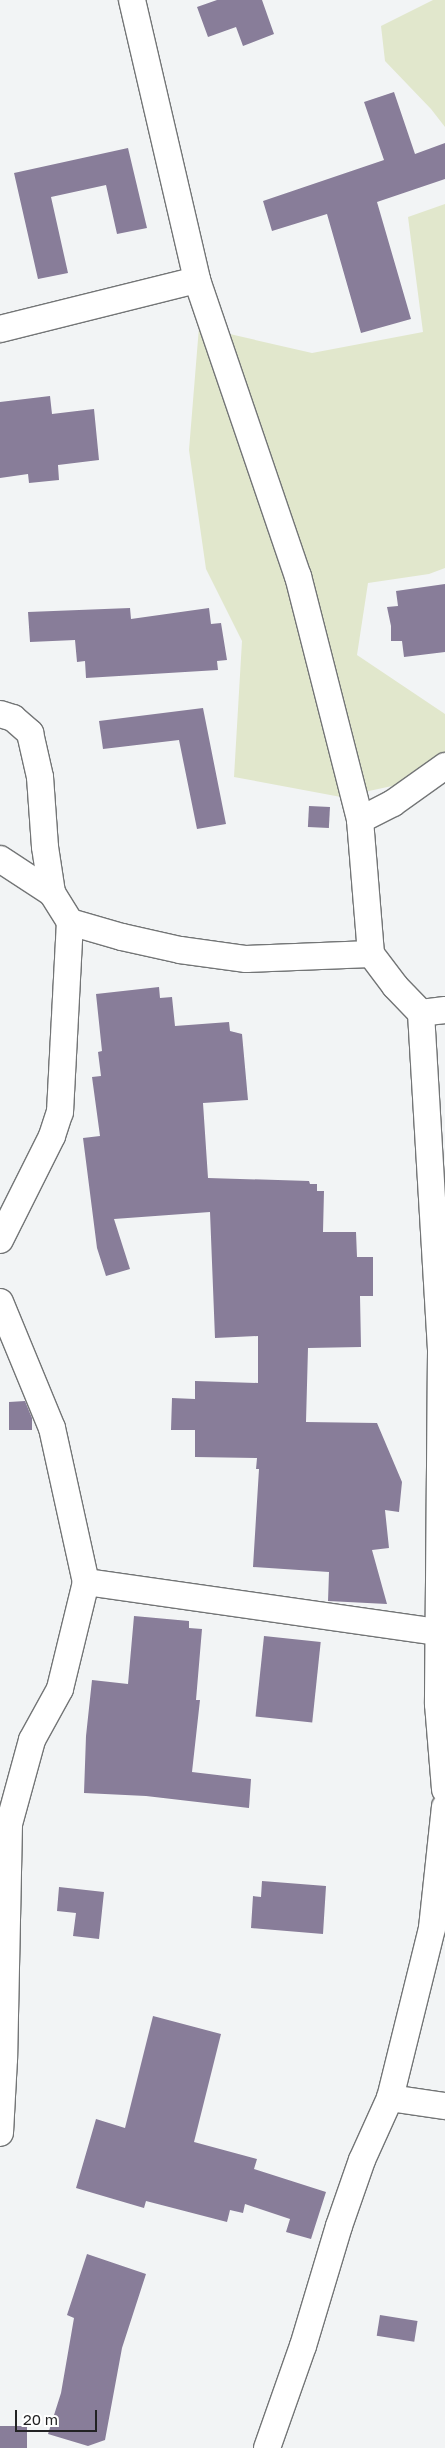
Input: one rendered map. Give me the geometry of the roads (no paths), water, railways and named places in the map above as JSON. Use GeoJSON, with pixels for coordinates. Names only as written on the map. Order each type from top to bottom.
{"type":"FeatureCollection","features":[{"type":"Feature","properties":{"kind":"street"},"geometry":{"type":"LineString","coordinates":[[132,0],[197,280],[298,576],[360,820],[371,954],[395,986],[433,1012],[441,1352],[442,1528],[438,1632],[438,1704],[445,1790]]}},
{"type":"Feature","properties":{"kind":"street"},"geometry":{"type":"LineString","coordinates":[[0,328],[197,280]]}},
{"type":"Feature","properties":{"kind":"street"},"geometry":{"type":"LineString","coordinates":[[0,714],[13,718],[30,733],[40,776],[45,847],[52,893],[70,922],[60,1112],[52,1136],[0,1240]]}},
{"type":"Feature","properties":{"kind":"street"},"geometry":{"type":"LineString","coordinates":[[360,820],[392,802],[445,766]]}},
{"type":"Feature","properties":{"kind":"street"},"geometry":{"type":"LineString","coordinates":[[0,859],[52,893]]}},
{"type":"Feature","properties":{"kind":"street"},"geometry":{"type":"LineString","coordinates":[[70,922],[122,938],[180,950],[246,959],[371,954]]}},
{"type":"Feature","properties":{"kind":"street"},"geometry":{"type":"LineString","coordinates":[[0,1302],[52,1428],[86,1582],[60,1689],[32,1740],[9,1824],[4,2059],[0,2133]]}},
{"type":"Feature","properties":{"kind":"street"},"geometry":{"type":"LineString","coordinates":[[86,1582],[438,1632]]}},
{"type":"Feature","properties":{"kind":"street"},"geometry":{"type":"LineString","coordinates":[[267,2448],[303,2346],[353,2185],[390,2098],[432,1928],[445,1807]]}},
{"type":"Feature","properties":{"kind":"street"},"geometry":{"type":"LineString","coordinates":[[390,2098],[445,2106]]}}]}
